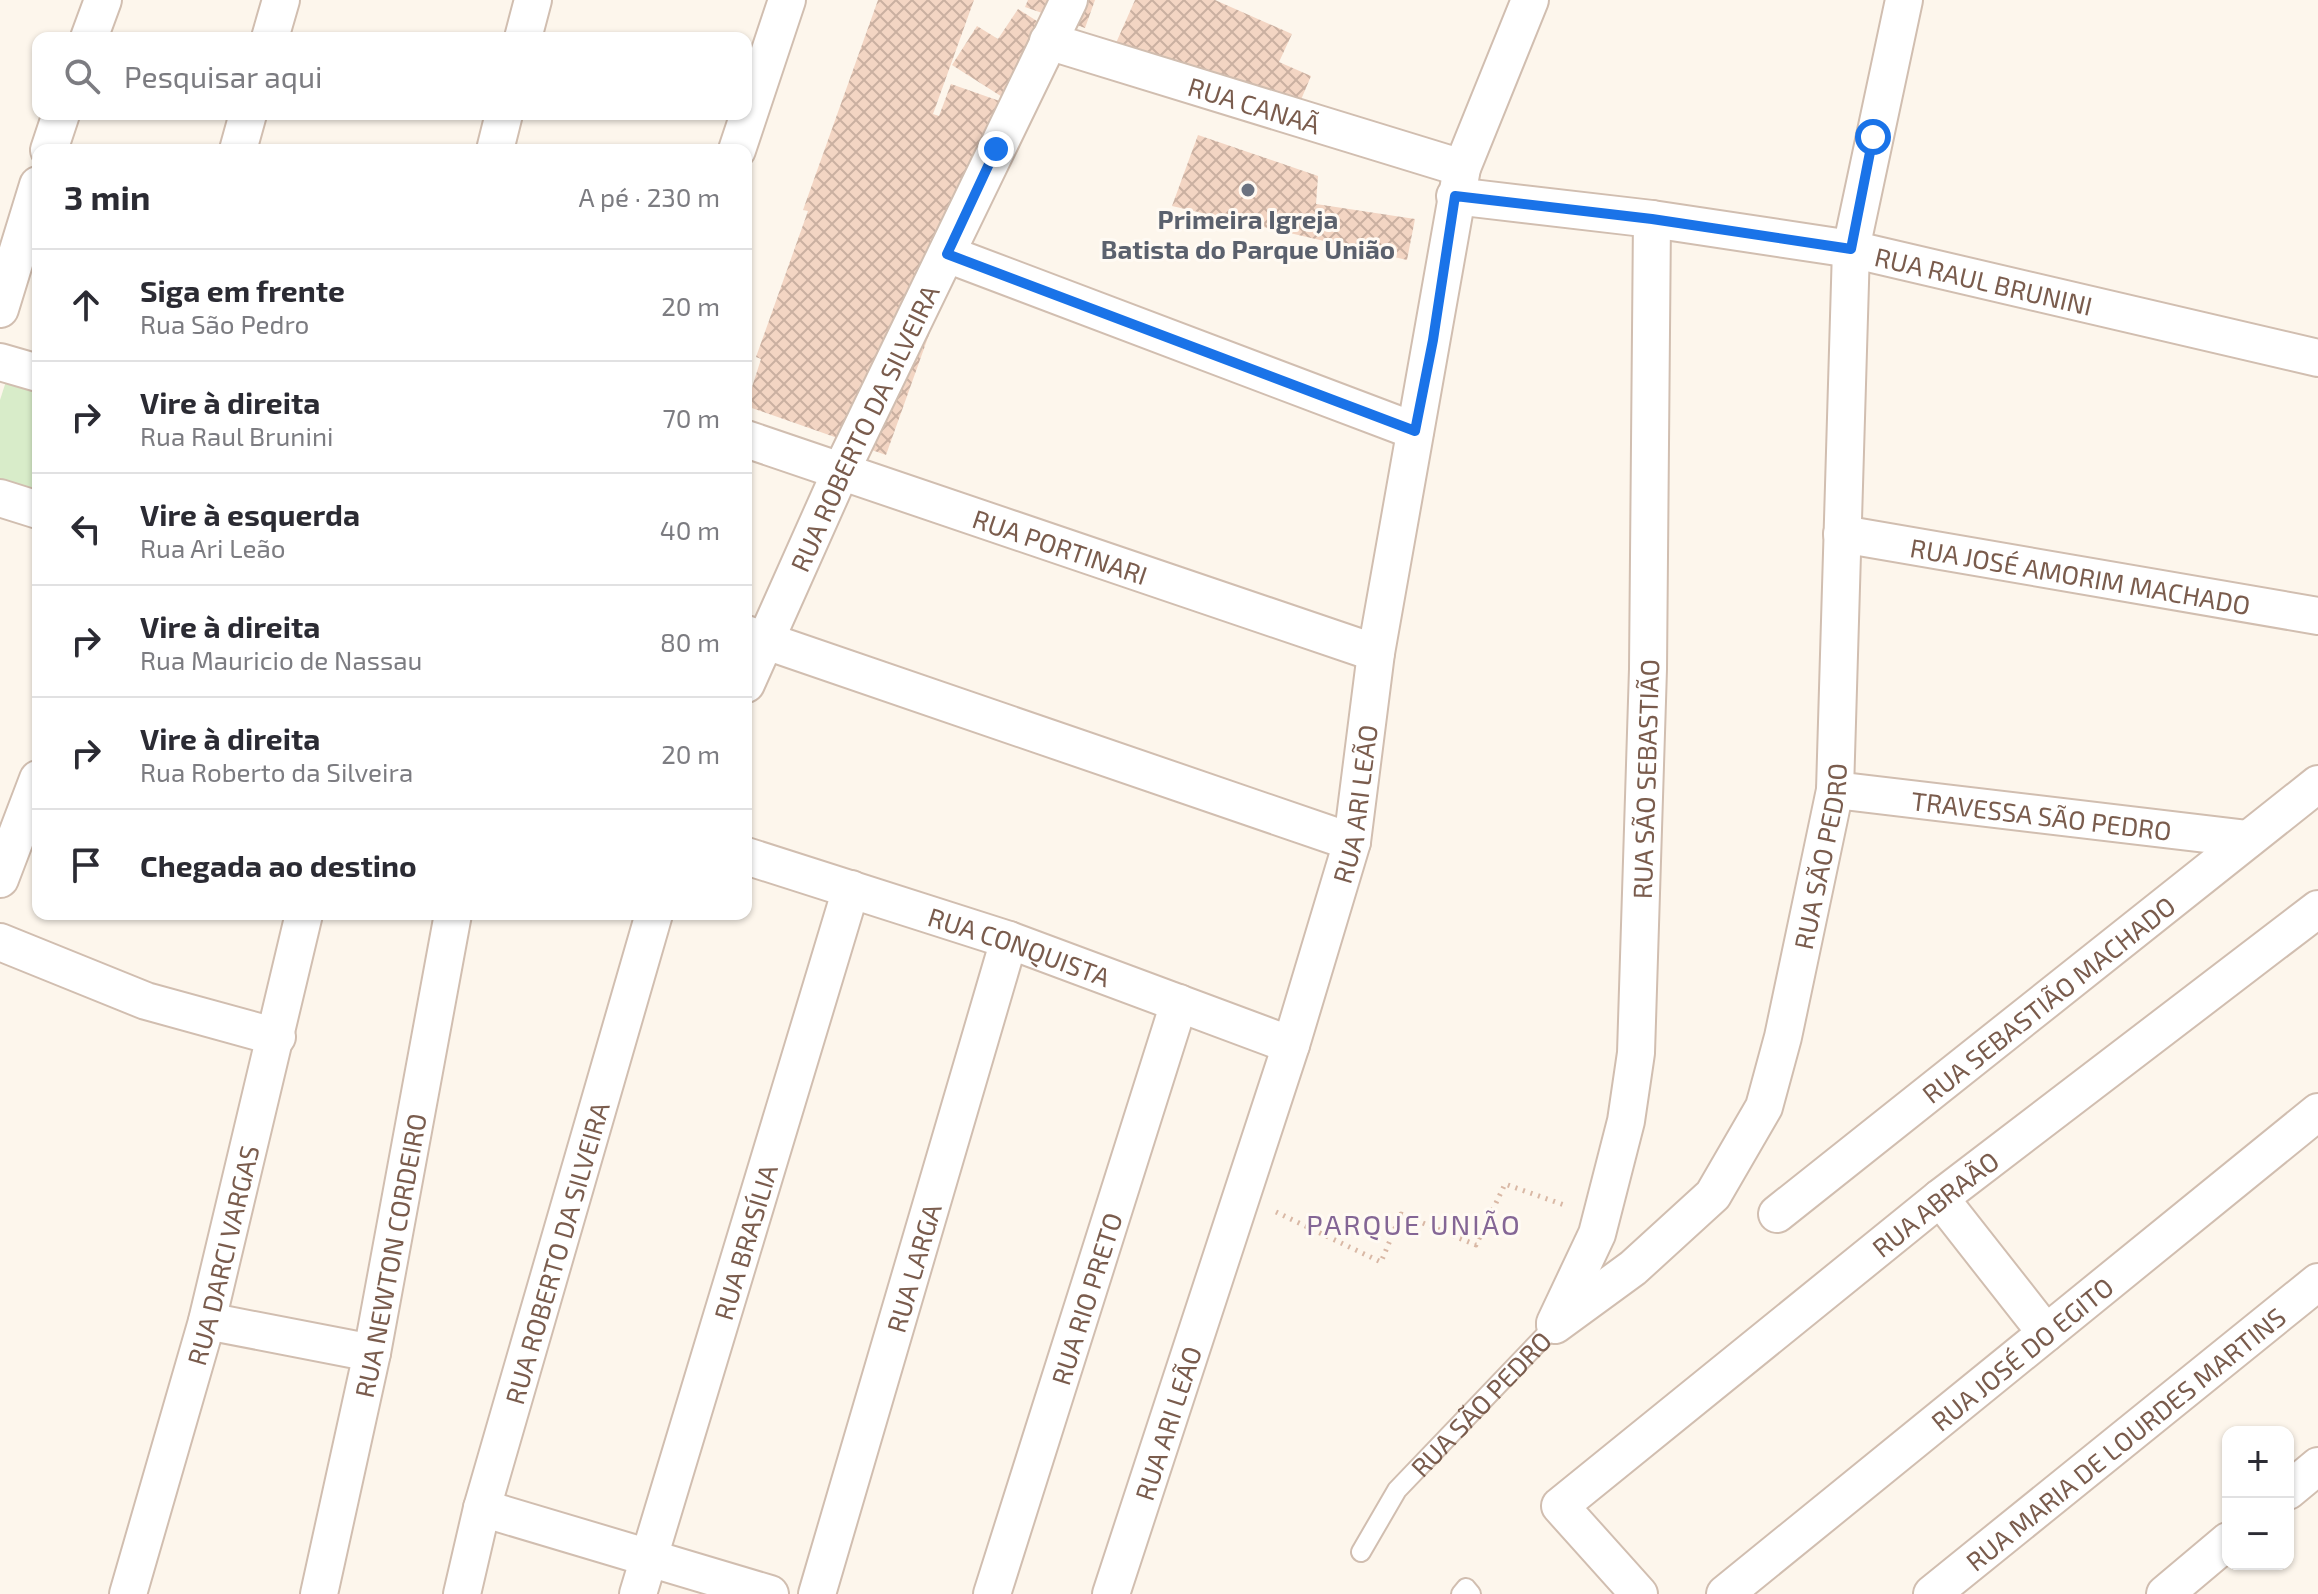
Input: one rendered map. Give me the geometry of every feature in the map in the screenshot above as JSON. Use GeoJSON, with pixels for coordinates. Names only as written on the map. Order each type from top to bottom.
{"type":"FeatureCollection","features":[{"type":"Feature","properties":{"kind":"street"},"geometry":{"type":"LineString","coordinates":[[91,32],[103,0]]}},
{"type":"Feature","properties":{"kind":"street"},"geometry":{"type":"LineString","coordinates":[[272,32],[281,0]]}},
{"type":"Feature","properties":{"kind":"street"},"geometry":{"type":"LineString","coordinates":[[525,32],[533,0]]}},
{"type":"Feature","properties":{"kind":"street"},"geometry":{"type":"LineString","coordinates":[[752,105],[787,0]]}},
{"type":"Feature","properties":{"kind":"street","name":"RUA ROBERTO DA SILVEIRA"},"geometry":{"type":"LineString","coordinates":[[756,638],[841,471],[1069,0]]}},
{"type":"Feature","properties":{"kind":"street","name":"RUA ARI LEÃO"},"geometry":{"type":"LineString","coordinates":[[1111,1594],[1291,1045],[1352,842],[1376,653],[1433,340],[1458,182],[1530,0]]}},
{"type":"Feature","properties":{"kind":"street","name":"RUA SÃO PEDRO"},"geometry":{"type":"LineString","coordinates":[[1555,1325],[1672,1236],[1713,1195],[1764,1107],[1783,1037],[1835,790],[1851,249],[1904,0]]}},
{"type":"Feature","properties":{"kind":"street","name":"RUA CANAÃ"},"geometry":{"type":"LineString","coordinates":[[1048,41],[1458,182]]}},
{"type":"Feature","properties":{"kind":"street"},"geometry":{"type":"LineString","coordinates":[[51,144],[59,120]]}},
{"type":"Feature","properties":{"kind":"street"},"geometry":{"type":"LineString","coordinates":[[240,144],[246,120]]}},
{"type":"Feature","properties":{"kind":"street"},"geometry":{"type":"LineString","coordinates":[[496,144],[502,120]]}},
{"type":"Feature","properties":{"kind":"street"},"geometry":{"type":"LineString","coordinates":[[739,144],[747,120]]}},
{"type":"Feature","properties":{"kind":"street","name":"RUA RAUL BRUNINI"},"geometry":{"type":"LineString","coordinates":[[1458,182],[1652,219],[1851,249],[2318,358]]}},
{"type":"Feature","properties":{"kind":"street"},"geometry":{"type":"LineString","coordinates":[[0,309],[32,205]]}},
{"type":"Feature","properties":{"kind":"street","name":"RUA SÃO SEBASTIÃO"},"geometry":{"type":"LineString","coordinates":[[1555,1325],[1602,1218],[1626,1121],[1636,1053],[1648,669],[1652,219]]}},
{"type":"Feature","properties":{"kind":"street"},"geometry":{"type":"LineString","coordinates":[[947,254],[1415,431]]}},
{"type":"Feature","properties":{"kind":"street"},"geometry":{"type":"LineString","coordinates":[[0,362],[32,371]]}},
{"type":"Feature","properties":{"kind":"street","name":"RUA PORTINARI"},"geometry":{"type":"LineString","coordinates":[[752,441],[1376,653]]}},
{"type":"Feature","properties":{"kind":"street"},"geometry":{"type":"LineString","coordinates":[[0,498],[32,508]]}},
{"type":"Feature","properties":{"kind":"street","name":"RUA JOSÉ AMORIM MACHADO"},"geometry":{"type":"LineString","coordinates":[[1842,534],[2318,616]]}},
{"type":"Feature","properties":{"kind":"street"},"geometry":{"type":"LineString","coordinates":[[756,638],[1352,842]]}},
{"type":"Feature","properties":{"kind":"street","name":"RUA SEBASTIÃO MACHADO"},"geometry":{"type":"LineString","coordinates":[[1777,1214],[2318,784]]}},
{"type":"Feature","properties":{"kind":"street","name":"TRAVESSA SÃO PEDRO"},"geometry":{"type":"LineString","coordinates":[[1835,790],[2248,839]]}},
{"type":"Feature","properties":{"kind":"street"},"geometry":{"type":"LineString","coordinates":[[0,879],[32,795]]}},
{"type":"Feature","properties":{"kind":"street","name":"RUA CONQUISTA"},"geometry":{"type":"LineString","coordinates":[[752,858],[1009,940],[1291,1045]]}},
{"type":"Feature","properties":{"kind":"street","name":"RUA BRASÍLIA"},"geometry":{"type":"LineString","coordinates":[[638,1594],[851,889]]}},
{"type":"Feature","properties":{"kind":"street","name":"RUA ABRAÃO"},"geometry":{"type":"LineString","coordinates":[[1639,1594],[1560,1506],[1940,1198],[2318,909]]}},
{"type":"Feature","properties":{"kind":"street","name":"RUA DARCI VARGAS"},"geometry":{"type":"LineString","coordinates":[[128,1594],[207,1321],[303,920]]}},
{"type":"Feature","properties":{"kind":"street","name":"RUA NEWTON CORDEIRO"},"geometry":{"type":"LineString","coordinates":[[319,1594],[372,1353],[452,920]]}},
{"type":"Feature","properties":{"kind":"street","name":"RUA ROBERTO DA SILVEIRA"},"geometry":{"type":"LineString","coordinates":[[462,1594],[482,1508],[652,920]]}},
{"type":"Feature","properties":{"kind":"street","name":"RUA LARGA"},"geometry":{"type":"LineString","coordinates":[[817,1594],[1009,940]]}},
{"type":"Feature","properties":{"kind":"street"},"geometry":{"type":"LineString","coordinates":[[0,942],[146,1001],[277,1037]]}},
{"type":"Feature","properties":{"kind":"street","name":"RUA RIO PRETO"},"geometry":{"type":"LineString","coordinates":[[992,1594],[1179,1003]]}},
{"type":"Feature","properties":{"kind":"street","name":"RUA JOSÉ DO EGITO"},"geometry":{"type":"LineString","coordinates":[[1725,1594],[2318,1112]]}},
{"type":"Feature","properties":{"kind":"street"},"geometry":{"type":"LineString","coordinates":[[1940,1198],[2046,1333]]}},
{"type":"Feature","properties":{"kind":"street","name":"RUA MARIA DE LOURDES MARTINS"},"geometry":{"type":"LineString","coordinates":[[1932,1594],[2318,1282]]}},
{"type":"Feature","properties":{"kind":"street"},"geometry":{"type":"LineString","coordinates":[[207,1321],[372,1353]]}},
{"type":"Feature","properties":{"kind":"street"},"geometry":{"type":"LineString","coordinates":[[2294,1486],[2318,1466]]}},
{"type":"Feature","properties":{"kind":"street"},"geometry":{"type":"LineString","coordinates":[[482,1508],[770,1594]]}},
{"type":"Feature","properties":{"kind":"street"},"geometry":{"type":"LineString","coordinates":[[2165,1594],[2222,1546]]}},
{"type":"Feature","properties":{"kind":"lane","name":"RUA SÃO PEDRO"},"geometry":{"type":"LineString","coordinates":[[1361,1552],[1397,1490],[1555,1325]]}},
{"type":"Feature","properties":{"kind":"path"},"geometry":{"type":"LineString","coordinates":[[1241,1195],[1381,1262],[1401,1214],[1476,1245],[1505,1184],[1602,1218]]}},
{"type":"Feature","properties":{"kind":"green space"},"geometry":{"type":"Polygon","coordinates":[[[9,372],[32,379],[32,500],[0,490],[0,400],[9,372]]]}},
{"type":"Feature","properties":{"kind":"building"},"geometry":{"type":"Polygon","coordinates":[[[878,0],[974,0],[933,114],[939,116],[951,84],[1011,105],[886,455],[752,408],[752,387],[761,359],[756,357],[808,211],[803,210],[878,0]]]}},
{"type":"Feature","properties":{"kind":"building"},"geometry":{"type":"Polygon","coordinates":[[[1028,0],[1095,0],[1085,28],[1025,7],[1028,0]]]}},
{"type":"Feature","properties":{"kind":"building"},"geometry":{"type":"Polygon","coordinates":[[[1135,0],[1215,0],[1292,34],[1279,62],[1311,76],[1292,121],[1116,43],[1135,0]]]}},
{"type":"Feature","properties":{"kind":"building"},"geometry":{"type":"Polygon","coordinates":[[[1018,9],[1073,44],[1029,114],[952,65],[977,26],[998,39],[1018,9]]]}},
{"type":"Feature","properties":{"kind":"building","name":"Primeira Igreja Batista do Parque União"},"geometry":{"type":"Polygon","coordinates":[[[1198,135],[1318,176],[1316,204],[1415,219],[1407,260],[1172,206],[1198,135]]]}},
{"type":"Feature","properties":{"kind":"place","name":"Primeira Igreja Batista do Parque União"},"geometry":{"type":"Point","coordinates":[1248,190]}},
{"type":"Feature","properties":{"kind":"district","name":"PARQUE UNIÃO"},"geometry":{"type":"Point","coordinates":[1414,1224]}},
{"type":"Feature","properties":{"kind":"route"},"geometry":{"type":"LineString","coordinates":[[996,149],[947,254],[1415,431],[1433,340],[1455,196],[1652,219],[1851,249],[1873,137]]}}]}
